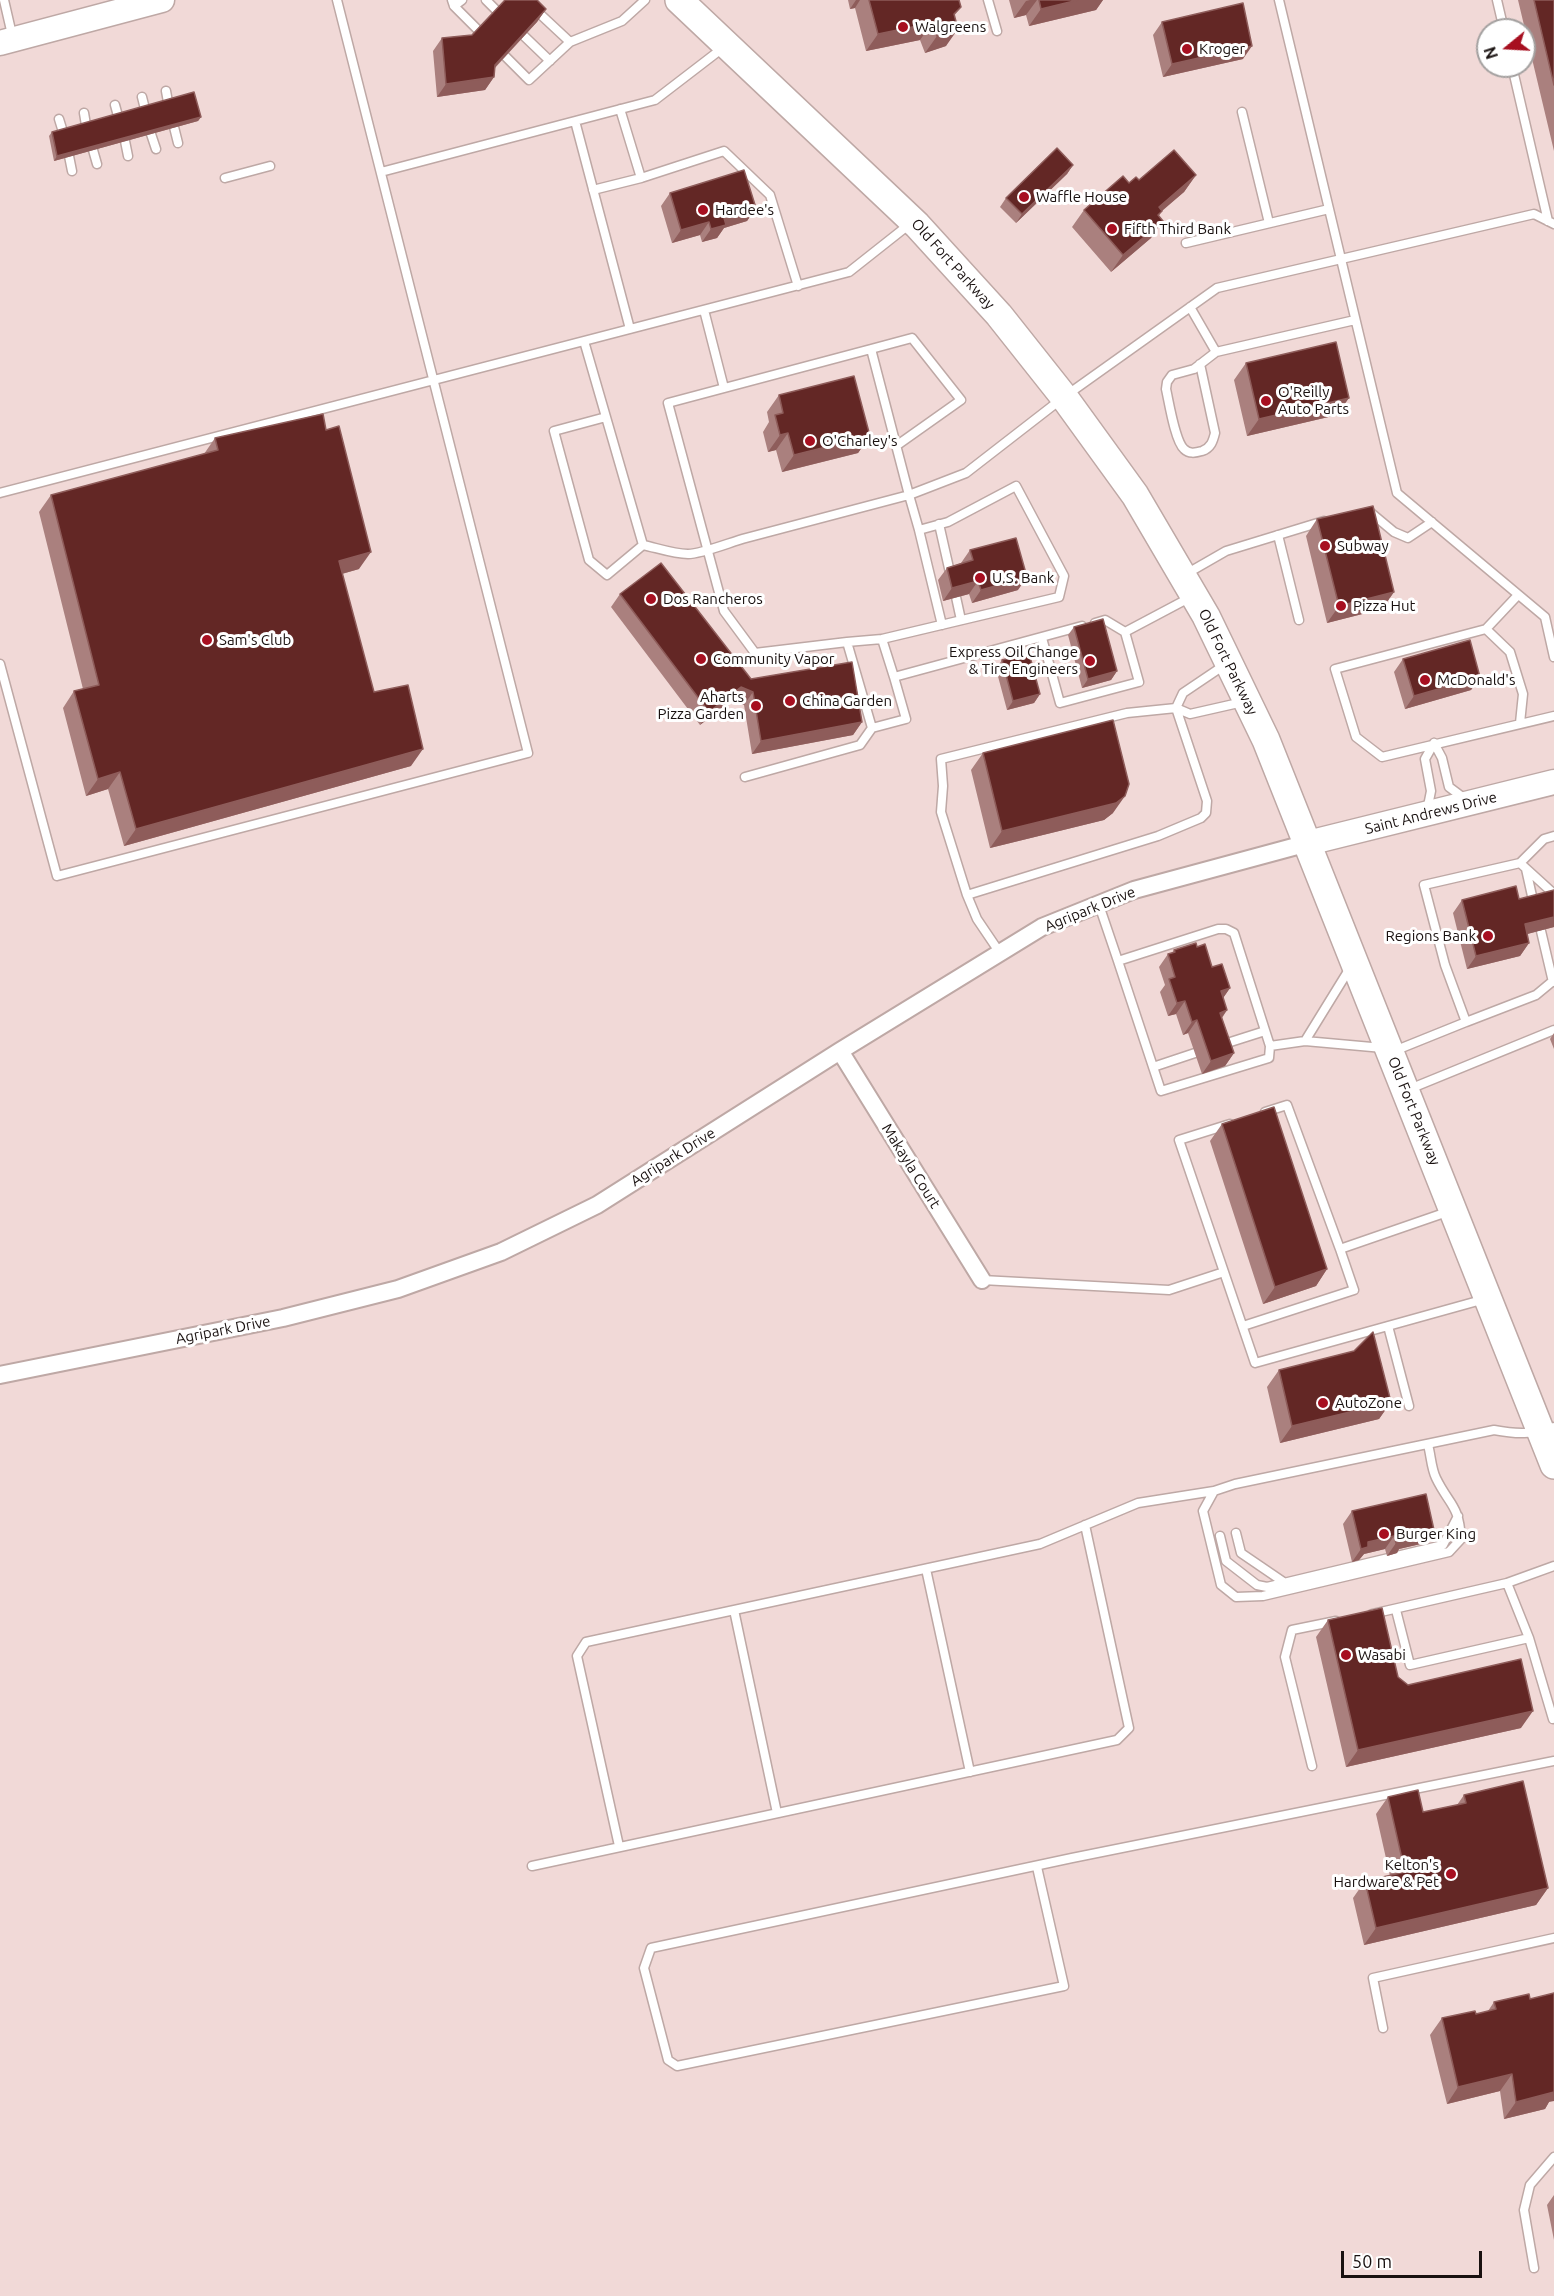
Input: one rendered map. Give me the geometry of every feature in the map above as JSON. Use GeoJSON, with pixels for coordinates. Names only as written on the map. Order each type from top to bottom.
{"type":"FeatureCollection","features":[{"type":"Feature","properties":{"kind":"main road","name":"Old Fort Parkway"},"geometry":{"type":"LineString","coordinates":[[686,3],[727,45],[913,220],[999,315],[1064,397],[1135,495],[1188,585],[1266,740],[1488,1298],[1548,1430],[1554,1465]]}},
{"type":"Feature","properties":{"kind":"street"},"geometry":{"type":"LineString","coordinates":[[6,41],[152,1]]}},
{"type":"Feature","properties":{"kind":"street","name":"Saint Andrews Drive"},"geometry":{"type":"LineString","coordinates":[[1308,843],[1554,783]]}},
{"type":"Feature","properties":{"kind":"street","name":"Agripark Drive"},"geometry":{"type":"LineString","coordinates":[[0,1374],[283,1318],[398,1289],[501,1252],[597,1205],[840,1051],[1042,927],[1134,890],[1308,843]]}},
{"type":"Feature","properties":{"kind":"street","name":"Makayla Court"},"geometry":{"type":"LineString","coordinates":[[840,1051],[982,1280]]}},
{"type":"Feature","properties":{"kind":"lane"},"geometry":{"type":"LineString","coordinates":[[4,0],[6,41]]}},
{"type":"Feature","properties":{"kind":"lane"},"geometry":{"type":"LineString","coordinates":[[0,664],[57,876],[528,753],[337,0]]}},
{"type":"Feature","properties":{"kind":"lane"},"geometry":{"type":"LineString","coordinates":[[462,0],[453,3],[479,31]]}},
{"type":"Feature","properties":{"kind":"lane"},"geometry":{"type":"LineString","coordinates":[[486,0],[498,11]]}},
{"type":"Feature","properties":{"kind":"lane"},"geometry":{"type":"LineString","coordinates":[[525,0],[570,42]]}},
{"type":"Feature","properties":{"kind":"lane"},"geometry":{"type":"LineString","coordinates":[[506,56],[529,80],[570,42],[622,21],[645,0]]}},
{"type":"Feature","properties":{"kind":"lane"},"geometry":{"type":"LineString","coordinates":[[988,0],[997,31]]}},
{"type":"Feature","properties":{"kind":"lane"},"geometry":{"type":"LineString","coordinates":[[1279,0],[1397,493],[1545,617],[1554,657]]}},
{"type":"Feature","properties":{"kind":"lane"},"geometry":{"type":"LineString","coordinates":[[1497,0],[1501,18]]}},
{"type":"Feature","properties":{"kind":"lane"},"geometry":{"type":"LineString","coordinates":[[524,36],[550,61]]}},
{"type":"Feature","properties":{"kind":"lane"},"geometry":{"type":"LineString","coordinates":[[381,172],[655,100],[727,45]]}},
{"type":"Feature","properties":{"kind":"lane"},"geometry":{"type":"LineString","coordinates":[[1515,78],[1551,223]]}},
{"type":"Feature","properties":{"kind":"lane"},"geometry":{"type":"LineString","coordinates":[[166,91],[168,102]]}},
{"type":"Feature","properties":{"kind":"lane"},"geometry":{"type":"LineString","coordinates":[[142,97],[145,109]]}},
{"type":"Feature","properties":{"kind":"lane"},"geometry":{"type":"LineString","coordinates":[[115,105],[118,117]]}},
{"type":"Feature","properties":{"kind":"lane"},"geometry":{"type":"LineString","coordinates":[[620,109],[641,178]]}},
{"type":"Feature","properties":{"kind":"lane"},"geometry":{"type":"LineString","coordinates":[[1242,112],[1269,224]]}},
{"type":"Feature","properties":{"kind":"lane"},"geometry":{"type":"LineString","coordinates":[[84,113],[86,125]]}},
{"type":"Feature","properties":{"kind":"lane"},"geometry":{"type":"LineString","coordinates":[[59,119],[63,132]]}},
{"type":"Feature","properties":{"kind":"lane"},"geometry":{"type":"LineString","coordinates":[[575,121],[630,329]]}},
{"type":"Feature","properties":{"kind":"lane"},"geometry":{"type":"LineString","coordinates":[[174,127],[178,143]]}},
{"type":"Feature","properties":{"kind":"lane"},"geometry":{"type":"LineString","coordinates":[[152,134],[156,149]]}},
{"type":"Feature","properties":{"kind":"lane"},"geometry":{"type":"LineString","coordinates":[[124,141],[128,156]]}},
{"type":"Feature","properties":{"kind":"lane"},"geometry":{"type":"LineString","coordinates":[[93,150],[97,164]]}},
{"type":"Feature","properties":{"kind":"lane"},"geometry":{"type":"LineString","coordinates":[[594,190],[641,178],[724,151],[770,195],[798,286]]}},
{"type":"Feature","properties":{"kind":"lane"},"geometry":{"type":"LineString","coordinates":[[69,156],[72,171]]}},
{"type":"Feature","properties":{"kind":"lane"},"geometry":{"type":"LineString","coordinates":[[225,178],[270,166]]}},
{"type":"Feature","properties":{"kind":"lane"},"geometry":{"type":"LineString","coordinates":[[1186,243],[1329,209]]}},
{"type":"Feature","properties":{"kind":"lane"},"geometry":{"type":"LineString","coordinates":[[606,417],[554,431],[589,560],[607,574],[643,545],[689,554],[909,495],[966,473],[1064,397],[1217,288],[1534,214],[1551,223]]}},
{"type":"Feature","properties":{"kind":"lane"},"geometry":{"type":"LineString","coordinates":[[0,493],[849,272],[913,220]]}},
{"type":"Feature","properties":{"kind":"lane"},"geometry":{"type":"LineString","coordinates":[[1190,307],[1216,352]]}},
{"type":"Feature","properties":{"kind":"lane"},"geometry":{"type":"LineString","coordinates":[[704,310],[724,388]]}},
{"type":"Feature","properties":{"kind":"lane"},"geometry":{"type":"LineString","coordinates":[[1200,364],[1215,433],[1213,443],[1206,450],[1193,454],[1184,450],[1179,442],[1166,389],[1167,381],[1172,375],[1188,372],[1216,352],[1355,320]]}},
{"type":"Feature","properties":{"kind":"lane"},"geometry":{"type":"LineString","coordinates":[[896,446],[961,400],[912,338],[668,403],[724,611],[754,653],[882,639],[1059,597],[1064,576],[1016,486],[948,522],[919,530]]}},
{"type":"Feature","properties":{"kind":"lane"},"geometry":{"type":"LineString","coordinates":[[584,341],[643,545]]}},
{"type":"Feature","properties":{"kind":"lane"},"geometry":{"type":"LineString","coordinates":[[871,349],[942,625]]}},
{"type":"Feature","properties":{"kind":"lane"},"geometry":{"type":"LineString","coordinates":[[1360,514],[1370,512],[1394,532],[1408,538],[1432,522]]}},
{"type":"Feature","properties":{"kind":"lane"},"geometry":{"type":"LineString","coordinates":[[1125,632],[1188,585],[1226,551],[1330,519]]}},
{"type":"Feature","properties":{"kind":"lane"},"geometry":{"type":"LineString","coordinates":[[939,524],[951,577]]}},
{"type":"Feature","properties":{"kind":"lane"},"geometry":{"type":"LineString","coordinates":[[1278,535],[1299,620]]}},
{"type":"Feature","properties":{"kind":"lane"},"geometry":{"type":"LineString","coordinates":[[1518,595],[1486,629],[1335,669],[1356,737],[1382,757],[1554,716]]}},
{"type":"Feature","properties":{"kind":"lane"},"geometry":{"type":"LineString","coordinates":[[956,597],[962,620]]}},
{"type":"Feature","properties":{"kind":"lane"},"geometry":{"type":"LineString","coordinates":[[894,677],[1105,620],[1125,632],[1139,682],[1060,703],[1042,638]]}},
{"type":"Feature","properties":{"kind":"lane"},"geometry":{"type":"LineString","coordinates":[[1486,629],[1510,652],[1523,694],[1521,723]]}},
{"type":"Feature","properties":{"kind":"lane"},"geometry":{"type":"LineString","coordinates":[[745,777],[860,745],[872,728],[906,719],[882,639]]}},
{"type":"Feature","properties":{"kind":"lane"},"geometry":{"type":"LineString","coordinates":[[847,642],[872,728]]}},
{"type":"Feature","properties":{"kind":"lane"},"geometry":{"type":"LineString","coordinates":[[967,895],[1158,836],[1201,818],[1206,813],[1207,801],[1176,708],[1183,693],[1228,662]]}},
{"type":"Feature","properties":{"kind":"lane"},"geometry":{"type":"LineString","coordinates":[[1000,953],[978,920],[967,895],[941,812],[944,786],[941,759],[1127,713],[1176,708],[1190,714],[1246,701]]}},
{"type":"Feature","properties":{"kind":"lane"},"geometry":{"type":"LineString","coordinates":[[1434,743],[1442,758],[1449,787],[1471,803]]}},
{"type":"Feature","properties":{"kind":"lane"},"geometry":{"type":"LineString","coordinates":[[1426,814],[1431,791],[1425,759],[1434,743]]}},
{"type":"Feature","properties":{"kind":"lane"},"geometry":{"type":"LineString","coordinates":[[1466,1022],[1444,965],[1424,885],[1523,866],[1544,840],[1554,836]]}},
{"type":"Feature","properties":{"kind":"lane"},"geometry":{"type":"LineString","coordinates":[[1523,866],[1554,894]]}},
{"type":"Feature","properties":{"kind":"lane"},"geometry":{"type":"LineString","coordinates":[[1523,866],[1534,906]]}},
{"type":"Feature","properties":{"kind":"lane"},"geometry":{"type":"LineString","coordinates":[[1099,904],[1161,1091],[1269,1058],[1270,1046],[1234,933],[1226,929],[1218,929],[1118,961]]}},
{"type":"Feature","properties":{"kind":"lane"},"geometry":{"type":"LineString","coordinates":[[1270,1046],[1305,1041],[1390,1050],[1536,995],[1554,981],[1541,931]]}},
{"type":"Feature","properties":{"kind":"lane"},"geometry":{"type":"LineString","coordinates":[[1305,1041],[1354,961]]}},
{"type":"Feature","properties":{"kind":"lane"},"geometry":{"type":"LineString","coordinates":[[1406,1091],[1554,1030]]}},
{"type":"Feature","properties":{"kind":"lane"},"geometry":{"type":"LineString","coordinates":[[1218,1046],[1265,1031]]}},
{"type":"Feature","properties":{"kind":"lane"},"geometry":{"type":"LineString","coordinates":[[1153,1067],[1195,1053]]}},
{"type":"Feature","properties":{"kind":"lane"},"geometry":{"type":"LineString","coordinates":[[1243,1326],[1354,1290],[1287,1105],[1255,1115]]}},
{"type":"Feature","properties":{"kind":"lane"},"geometry":{"type":"LineString","coordinates":[[1244,1119],[1179,1140],[1255,1363],[1488,1298]]}},
{"type":"Feature","properties":{"kind":"lane"},"geometry":{"type":"LineString","coordinates":[[1340,1249],[1453,1210]]}},
{"type":"Feature","properties":{"kind":"lane"},"geometry":{"type":"LineString","coordinates":[[982,1280],[1169,1290],[1224,1272]]}},
{"type":"Feature","properties":{"kind":"lane"},"geometry":{"type":"LineString","coordinates":[[1388,1326],[1409,1406]]}},
{"type":"Feature","properties":{"kind":"lane"},"geometry":{"type":"LineString","coordinates":[[620,1846],[578,1656],[586,1642],[1040,1544],[1138,1503],[1214,1491],[1235,1484],[1494,1430],[1517,1434],[1548,1430]]}},
{"type":"Feature","properties":{"kind":"lane"},"geometry":{"type":"LineString","coordinates":[[1214,1491],[1203,1511],[1221,1585],[1236,1597],[1263,1596],[1310,1586],[1449,1552],[1461,1539],[1456,1507],[1435,1475],[1428,1445]]}},
{"type":"Feature","properties":{"kind":"lane"},"geometry":{"type":"LineString","coordinates":[[1220,1536],[1226,1561],[1257,1585],[1267,1587],[1443,1545],[1458,1516]]}},
{"type":"Feature","properties":{"kind":"lane"},"geometry":{"type":"LineString","coordinates":[[531,1866],[1117,1740],[1129,1728],[1085,1525]]}},
{"type":"Feature","properties":{"kind":"lane"},"geometry":{"type":"LineString","coordinates":[[1236,1533],[1241,1553],[1286,1583]]}},
{"type":"Feature","properties":{"kind":"lane"},"geometry":{"type":"LineString","coordinates":[[1362,1616],[1507,1583],[1554,1566]]}},
{"type":"Feature","properties":{"kind":"lane"},"geometry":{"type":"LineString","coordinates":[[926,1569],[970,1772]]}},
{"type":"Feature","properties":{"kind":"lane"},"geometry":{"type":"LineString","coordinates":[[1507,1583],[1529,1638],[1553,1719]]}},
{"type":"Feature","properties":{"kind":"lane"},"geometry":{"type":"LineString","coordinates":[[734,1610],[777,1813]]}},
{"type":"Feature","properties":{"kind":"lane"},"geometry":{"type":"LineString","coordinates":[[1396,1610],[1410,1665],[1529,1638]]}},
{"type":"Feature","properties":{"kind":"lane"},"geometry":{"type":"LineString","coordinates":[[1311,1766],[1285,1657],[1292,1630],[1350,1619]]}},
{"type":"Feature","properties":{"kind":"lane"},"geometry":{"type":"LineString","coordinates":[[1037,1867],[1064,1986],[677,2066],[668,2060],[644,1968],[651,1948],[1037,1867],[1554,1761]]}},
{"type":"Feature","properties":{"kind":"lane"},"geometry":{"type":"LineString","coordinates":[[1383,2028],[1373,1978],[1554,1938]]}},
{"type":"Feature","properties":{"kind":"lane"},"geometry":{"type":"LineString","coordinates":[[1534,2268],[1524,2210],[1530,2185],[1554,2157]]}},
{"type":"Feature","properties":{"kind":"building"},"geometry":{"type":"Polygon","coordinates":[[[505,0],[537,0],[546,9],[495,65],[494,77],[446,84],[442,38],[472,35],[505,0]]]}},
{"type":"Feature","properties":{"kind":"building"},"geometry":{"type":"Polygon","coordinates":[[[869,0],[959,0],[961,7],[954,14],[958,29],[937,36],[932,23],[878,34],[869,0]]]}},
{"type":"Feature","properties":{"kind":"building"},"geometry":{"type":"Polygon","coordinates":[[[1039,0],[1078,0],[1041,9],[1039,0]]]}},
{"type":"Feature","properties":{"kind":"building"},"geometry":{"type":"Polygon","coordinates":[[[1534,0],[1554,0],[1554,85],[1534,0]]]}},
{"type":"Feature","properties":{"kind":"building"},"geometry":{"type":"Polygon","coordinates":[[[1243,3],[1252,46],[1172,64],[1162,22],[1243,3]]]}},
{"type":"Feature","properties":{"kind":"building"},"geometry":{"type":"Polygon","coordinates":[[[194,92],[201,117],[57,156],[52,132],[194,92]]]}},
{"type":"Feature","properties":{"kind":"building"},"geometry":{"type":"Polygon","coordinates":[[[1057,148],[1073,165],[1022,214],[1006,198],[1057,148]]]}},
{"type":"Feature","properties":{"kind":"building"},"geometry":{"type":"Polygon","coordinates":[[[1174,150],[1196,175],[1159,207],[1162,211],[1158,215],[1163,221],[1123,255],[1084,210],[1123,176],[1129,183],[1136,177],[1139,180],[1174,150]]]}},
{"type":"Feature","properties":{"kind":"building"},"geometry":{"type":"Polygon","coordinates":[[[744,170],[756,208],[724,218],[726,225],[711,229],[709,222],[681,230],[670,193],[744,170]]]}},
{"type":"Feature","properties":{"kind":"building"},"geometry":{"type":"Polygon","coordinates":[[[1336,342],[1349,398],[1259,419],[1246,363],[1336,342]]]}},
{"type":"Feature","properties":{"kind":"building","name":"O'Charley's"},"geometry":{"type":"Polygon","coordinates":[[[854,376],[870,436],[794,455],[788,433],[780,435],[775,415],[783,413],[779,395],[854,376]]]}},
{"type":"Feature","properties":{"kind":"building","name":"Sam's Club"},"geometry":{"type":"Polygon","coordinates":[[[323,414],[326,430],[339,426],[371,552],[339,561],[374,692],[408,685],[423,749],[136,829],[120,772],[98,779],[74,691],[99,685],[51,495],[218,450],[215,438],[323,414]]]}},
{"type":"Feature","properties":{"kind":"building"},"geometry":{"type":"Polygon","coordinates":[[[1373,506],[1394,592],[1339,606],[1317,519],[1373,506]]]}},
{"type":"Feature","properties":{"kind":"building"},"geometry":{"type":"Polygon","coordinates":[[[1016,538],[1027,577],[981,590],[978,581],[952,588],[947,568],[973,560],[970,550],[1016,538]]]}},
{"type":"Feature","properties":{"kind":"building"},"geometry":{"type":"Polygon","coordinates":[[[661,563],[751,679],[852,662],[862,722],[761,741],[753,692],[741,687],[709,712],[620,594],[661,563]]]}},
{"type":"Feature","properties":{"kind":"building"},"geometry":{"type":"Polygon","coordinates":[[[1103,619],[1117,671],[1088,679],[1074,627],[1103,619]]]}},
{"type":"Feature","properties":{"kind":"building"},"geometry":{"type":"Polygon","coordinates":[[[1470,640],[1480,677],[1414,696],[1403,659],[1470,640]]]}},
{"type":"Feature","properties":{"kind":"building"},"geometry":{"type":"Polygon","coordinates":[[[1029,653],[1040,694],[1013,701],[1002,660],[1029,653]]]}},
{"type":"Feature","properties":{"kind":"building"},"geometry":{"type":"Polygon","coordinates":[[[1113,720],[1129,784],[1125,796],[1116,803],[1002,831],[983,753],[1113,720]]]}},
{"type":"Feature","properties":{"kind":"building"},"geometry":{"type":"Polygon","coordinates":[[[1516,886],[1519,899],[1554,890],[1554,917],[1525,924],[1529,943],[1476,956],[1462,900],[1516,886]]]}},
{"type":"Feature","properties":{"kind":"building"},"geometry":{"type":"Polygon","coordinates":[[[1196,943],[1197,947],[1205,944],[1212,967],[1222,964],[1230,988],[1221,991],[1227,1010],[1220,1013],[1234,1053],[1211,1061],[1197,1020],[1192,1022],[1185,1001],[1177,1003],[1169,979],[1175,977],[1168,954],[1196,943]]]}},
{"type":"Feature","properties":{"kind":"building"},"geometry":{"type":"Polygon","coordinates":[[[1274,1107],[1327,1269],[1275,1287],[1222,1124],[1274,1107]]]}},
{"type":"Feature","properties":{"kind":"building","name":"AutoZone"},"geometry":{"type":"Polygon","coordinates":[[[1373,1332],[1391,1402],[1292,1426],[1279,1370],[1354,1351],[1373,1332]]]}},
{"type":"Feature","properties":{"kind":"building"},"geometry":{"type":"Polygon","coordinates":[[[1426,1494],[1434,1530],[1405,1537],[1406,1540],[1396,1543],[1394,1536],[1368,1542],[1368,1547],[1361,1549],[1352,1511],[1426,1494]]]}},
{"type":"Feature","properties":{"kind":"building"},"geometry":{"type":"Polygon","coordinates":[[[1382,1608],[1398,1677],[1408,1685],[1521,1659],[1533,1711],[1358,1750],[1328,1620],[1382,1608]]]}},
{"type":"Feature","properties":{"kind":"building"},"geometry":{"type":"Polygon","coordinates":[[[1523,1781],[1548,1888],[1376,1928],[1365,1881],[1405,1872],[1388,1797],[1418,1790],[1423,1812],[1466,1803],[1464,1795],[1523,1781]]]}},
{"type":"Feature","properties":{"kind":"building"},"geometry":{"type":"Polygon","coordinates":[[[1554,1993],[1554,2092],[1516,2102],[1512,2074],[1458,2087],[1442,2018],[1496,2009],[1494,2002],[1529,1994],[1530,1999],[1554,1993]]]}},
{"type":"Feature","properties":{"kind":"place","name":"Walgreens"},"geometry":{"type":"Point","coordinates":[903,27]}},
{"type":"Feature","properties":{"kind":"place","name":"Kroger"},"geometry":{"type":"Point","coordinates":[1187,49]}},
{"type":"Feature","properties":{"kind":"place","name":"Waffle House"},"geometry":{"type":"Point","coordinates":[1024,197]}},
{"type":"Feature","properties":{"kind":"place","name":"Hardee's"},"geometry":{"type":"Point","coordinates":[703,210]}},
{"type":"Feature","properties":{"kind":"place","name":"Fifth Third Bank"},"geometry":{"type":"Point","coordinates":[1112,229]}},
{"type":"Feature","properties":{"kind":"place","name":"O'Reilly Auto Parts"},"geometry":{"type":"Point","coordinates":[1266,401]}},
{"type":"Feature","properties":{"kind":"place","name":"O'Charley's"},"geometry":{"type":"Point","coordinates":[810,441]}},
{"type":"Feature","properties":{"kind":"place","name":"Subway"},"geometry":{"type":"Point","coordinates":[1325,546]}},
{"type":"Feature","properties":{"kind":"place","name":"U.S. Bank"},"geometry":{"type":"Point","coordinates":[980,578]}},
{"type":"Feature","properties":{"kind":"place","name":"Dos Rancheros"},"geometry":{"type":"Point","coordinates":[651,599]}},
{"type":"Feature","properties":{"kind":"place","name":"Pizza Hut"},"geometry":{"type":"Point","coordinates":[1341,606]}},
{"type":"Feature","properties":{"kind":"place","name":"Sam's Club"},"geometry":{"type":"Point","coordinates":[207,640]}},
{"type":"Feature","properties":{"kind":"place","name":"Community Vapor"},"geometry":{"type":"Point","coordinates":[701,659]}},
{"type":"Feature","properties":{"kind":"place","name":"Express Oil Change & Tire Engineers"},"geometry":{"type":"Point","coordinates":[1090,661]}},
{"type":"Feature","properties":{"kind":"place","name":"McDonald's"},"geometry":{"type":"Point","coordinates":[1425,680]}},
{"type":"Feature","properties":{"kind":"place","name":"China Garden"},"geometry":{"type":"Point","coordinates":[790,701]}},
{"type":"Feature","properties":{"kind":"place","name":"Aharts Pizza Garden"},"geometry":{"type":"Point","coordinates":[756,706]}},
{"type":"Feature","properties":{"kind":"place","name":"Regions Bank"},"geometry":{"type":"Point","coordinates":[1488,936]}},
{"type":"Feature","properties":{"kind":"place","name":"AutoZone"},"geometry":{"type":"Point","coordinates":[1323,1403]}},
{"type":"Feature","properties":{"kind":"place","name":"Burger King"},"geometry":{"type":"Point","coordinates":[1384,1534]}},
{"type":"Feature","properties":{"kind":"place","name":"Wasabi"},"geometry":{"type":"Point","coordinates":[1346,1655]}},
{"type":"Feature","properties":{"kind":"place","name":"Kelton's Hardware & Pet"},"geometry":{"type":"Point","coordinates":[1451,1874]}}]}
